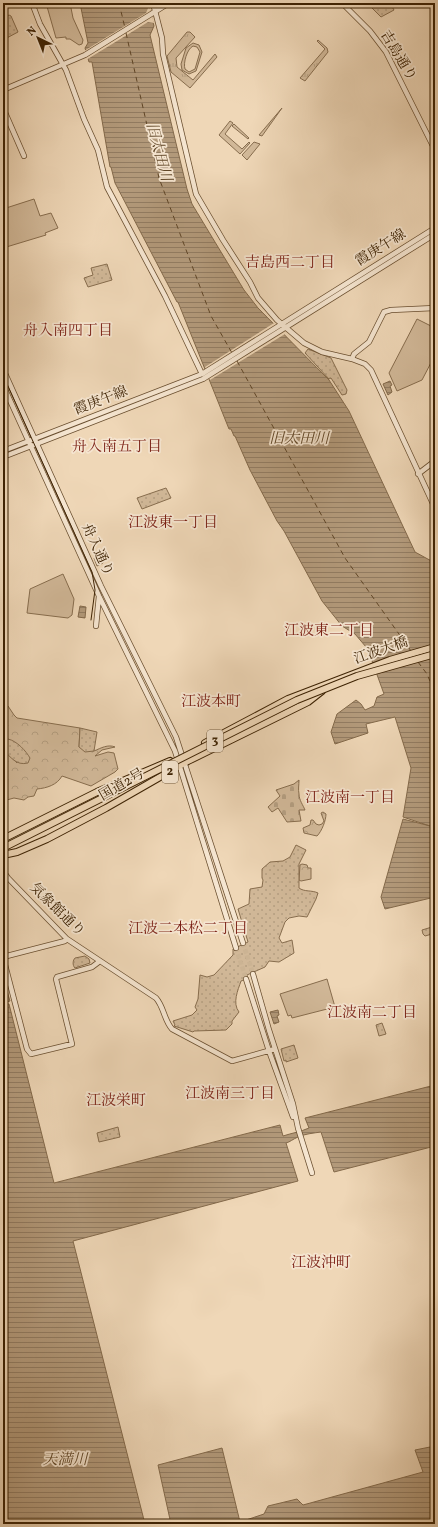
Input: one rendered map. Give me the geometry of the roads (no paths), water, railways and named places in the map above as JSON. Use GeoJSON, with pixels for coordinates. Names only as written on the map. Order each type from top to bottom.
{"type":"FeatureCollection","features":[{"type":"Feature","properties":{"kind":"highway","name":"江波大橋"},"geometry":{"type":"LineString","coordinates":[[334,680],[390,660],[435,647]]}},
{"type":"Feature","properties":{"kind":"highway","name":"3"},"geometry":{"type":"LineString","coordinates":[[3,848],[297,700],[357,676],[435,654]]}},
{"type":"Feature","properties":{"kind":"highway","name":"国道2号"},"geometry":{"type":"LineString","coordinates":[[3,839],[97,792],[180,757],[288,699],[334,680]]}},
{"type":"Feature","properties":{"kind":"highway","name":"国道2号"},"geometry":{"type":"LineString","coordinates":[[3,855],[17,852],[47,839],[182,765],[308,702],[334,680]]}},
{"type":"Feature","properties":{"kind":"street"},"geometry":{"type":"LineString","coordinates":[[32,3],[40,24],[63,65],[75,92],[84,118],[98,150],[107,187],[205,374]]}},
{"type":"Feature","properties":{"kind":"street"},"geometry":{"type":"LineString","coordinates":[[153,3],[153,13],[196,194],[250,282],[258,298],[279,325],[284,330],[313,348],[334,356],[352,359],[365,364],[371,370],[435,508]]}},
{"type":"Feature","properties":{"kind":"street"},"geometry":{"type":"LineString","coordinates":[[3,90],[85,55],[169,3]]}},
{"type":"Feature","properties":{"kind":"street","name":"吉島通り"},"geometry":{"type":"LineString","coordinates":[[342,3],[370,31],[386,52],[435,150]]}},
{"type":"Feature","properties":{"kind":"street"},"geometry":{"type":"LineString","coordinates":[[3,108],[24,156]]}},
{"type":"Feature","properties":{"kind":"street","name":"霞庚午線"},"geometry":{"type":"LineString","coordinates":[[3,451],[28,440],[205,374],[279,325],[435,228]]}},
{"type":"Feature","properties":{"kind":"street"},"geometry":{"type":"LineString","coordinates":[[3,457],[200,381],[205,374],[284,330],[435,234]]}},
{"type":"Feature","properties":{"kind":"street"},"geometry":{"type":"LineString","coordinates":[[352,359],[354,354],[369,342],[384,312],[391,310],[435,308]]}},
{"type":"Feature","properties":{"kind":"street","name":"舟入通り"},"geometry":{"type":"LineString","coordinates":[[3,369],[101,586],[176,738],[180,757]]}},
{"type":"Feature","properties":{"kind":"street","name":"舟入通り"},"geometry":{"type":"LineString","coordinates":[[3,385],[99,596],[180,757]]}},
{"type":"Feature","properties":{"kind":"street"},"geometry":{"type":"LineString","coordinates":[[418,474],[435,461]]}},
{"type":"Feature","properties":{"kind":"street"},"geometry":{"type":"LineString","coordinates":[[96,626],[99,596]]}},
{"type":"Feature","properties":{"kind":"street"},"geometry":{"type":"LineString","coordinates":[[180,757],[236,948]]}},
{"type":"Feature","properties":{"kind":"street"},"geometry":{"type":"LineString","coordinates":[[182,765],[213,852],[243,944]]}},
{"type":"Feature","properties":{"kind":"street","name":"気象館通り"},"geometry":{"type":"LineString","coordinates":[[3,871],[67,939],[156,998],[172,1029],[232,1061],[275,1049]]}},
{"type":"Feature","properties":{"kind":"street"},"geometry":{"type":"LineString","coordinates":[[67,939],[65,941],[3,957],[27,1049],[31,1054],[72,1044],[56,979],[57,977],[92,967],[100,961]]}},
{"type":"Feature","properties":{"kind":"street"},"geometry":{"type":"LineString","coordinates":[[253,974],[293,1104],[299,1132]]}},
{"type":"Feature","properties":{"kind":"street"},"geometry":{"type":"LineString","coordinates":[[246,979],[269,1051],[288,1106],[299,1132],[312,1173]]}},
{"type":"Feature","properties":{"kind":"water","name":"旧太田川"},"geometry":{"type":"Polygon","coordinates":[[[80,3],[148,4],[154,26],[150,35],[187,189],[192,204],[244,290],[258,308],[329,380],[349,411],[415,552],[435,563],[435,897],[385,909],[381,897],[403,819],[430,826],[403,817],[411,768],[395,717],[366,724],[368,733],[335,744],[331,732],[337,714],[356,700],[365,710],[374,706],[377,697],[384,694],[371,658],[372,654],[355,634],[342,626],[322,601],[277,521],[250,470],[235,436],[231,429],[229,429],[178,302],[115,183],[110,167],[92,62],[89,62],[85,48],[88,43],[80,3]]]}},
{"type":"Feature","properties":{"kind":"water"},"geometry":{"type":"Polygon","coordinates":[[[390,381],[392,385],[390,386],[392,392],[388,395],[383,384],[390,381]]]}},
{"type":"Feature","properties":{"kind":"water"},"geometry":{"type":"Polygon","coordinates":[[[80,606],[86,607],[85,618],[78,617],[80,606]]]}},
{"type":"Feature","properties":{"kind":"water"},"geometry":{"type":"Polygon","coordinates":[[[3,981],[10,1001],[3,1003],[3,981]]]}},
{"type":"Feature","properties":{"kind":"water","name":"天満川"},"geometry":{"type":"Polygon","coordinates":[[[9,1004],[54,1183],[280,1125],[283,1136],[309,1128],[305,1118],[435,1085],[435,1146],[334,1172],[321,1132],[303,1135],[286,1143],[298,1181],[73,1241],[145,1524],[3,1524],[3,1005],[9,1004]]]}},
{"type":"Feature","properties":{"kind":"water"},"geometry":{"type":"Polygon","coordinates":[[[278,1010],[279,1015],[277,1016],[279,1022],[274,1024],[270,1012],[278,1010]]]}},
{"type":"Feature","properties":{"kind":"water"},"geometry":{"type":"Polygon","coordinates":[[[435,1446],[435,1524],[171,1524],[158,1465],[222,1448],[240,1522],[264,1514],[268,1506],[297,1499],[303,1505],[423,1472],[415,1450],[435,1446]]]}},
{"type":"Feature","properties":{"kind":"tunnel"},"geometry":{"type":"LineString","coordinates":[[243,943],[253,974]]}},
{"type":"Feature","properties":{"kind":"tunnel"},"geometry":{"type":"LineString","coordinates":[[236,948],[246,979]]}},
{"type":"Feature","properties":{"kind":"tram line"},"geometry":{"type":"LineString","coordinates":[[3,375],[92,572],[95,590],[91,620]]}},
{"type":"Feature","properties":{"kind":"district","name":"吉島西二丁目"},"geometry":{"type":"Point","coordinates":[290,263]}},
{"type":"Feature","properties":{"kind":"district","name":"舟入南四丁目"},"geometry":{"type":"Point","coordinates":[68,331]}},
{"type":"Feature","properties":{"kind":"district","name":"舟入南五丁目"},"geometry":{"type":"Point","coordinates":[117,447]}},
{"type":"Feature","properties":{"kind":"district","name":"江波東一丁目"},"geometry":{"type":"Point","coordinates":[173,523]}},
{"type":"Feature","properties":{"kind":"district","name":"江波東二丁目"},"geometry":{"type":"Point","coordinates":[329,631]}},
{"type":"Feature","properties":{"kind":"district","name":"江波本町"},"geometry":{"type":"Point","coordinates":[211,702]}},
{"type":"Feature","properties":{"kind":"district","name":"江波南一丁目"},"geometry":{"type":"Point","coordinates":[350,798]}},
{"type":"Feature","properties":{"kind":"district","name":"江波二本松二丁目"},"geometry":{"type":"Point","coordinates":[188,929]}},
{"type":"Feature","properties":{"kind":"district","name":"江波南二丁目"},"geometry":{"type":"Point","coordinates":[372,1013]}},
{"type":"Feature","properties":{"kind":"district","name":"江波南三丁目"},"geometry":{"type":"Point","coordinates":[230,1094]}},
{"type":"Feature","properties":{"kind":"district","name":"江波栄町"},"geometry":{"type":"Point","coordinates":[116,1101]}},
{"type":"Feature","properties":{"kind":"district","name":"江波沖町"},"geometry":{"type":"Point","coordinates":[321,1263]}}]}
